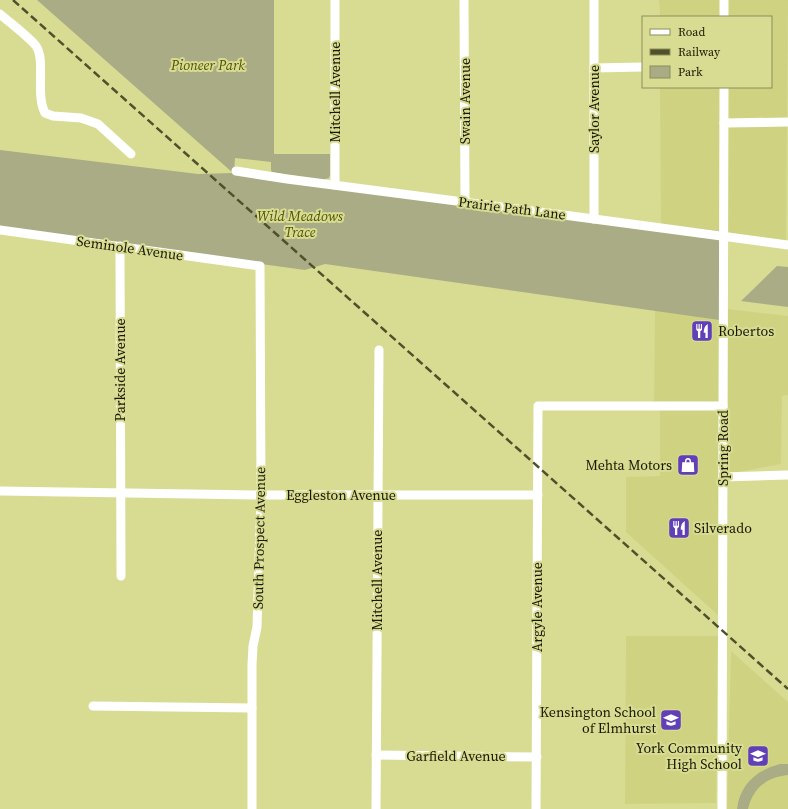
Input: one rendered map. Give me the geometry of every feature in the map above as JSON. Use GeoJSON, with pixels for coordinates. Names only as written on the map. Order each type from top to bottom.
{"type":"FeatureCollection","features":[{"type":"Feature","properties":{"kind":"street","name":"Mitchell Avenue"},"geometry":{"type":"LineString","coordinates":[[335,0],[335,185]]}},
{"type":"Feature","properties":{"kind":"street","name":"Swain Avenue"},"geometry":{"type":"LineString","coordinates":[[464,0],[465,202]]}},
{"type":"Feature","properties":{"kind":"street","name":"Saylor Avenue"},"geometry":{"type":"LineString","coordinates":[[594,0],[594,219]]}},
{"type":"Feature","properties":{"kind":"street"},"geometry":{"type":"LineString","coordinates":[[724,0],[724,16]]}},
{"type":"Feature","properties":{"kind":"street"},"geometry":{"type":"LineString","coordinates":[[0,14],[36,46],[39,55],[41,106],[45,113],[53,116],[81,118],[98,124],[131,154]]}},
{"type":"Feature","properties":{"kind":"street"},"geometry":{"type":"LineString","coordinates":[[594,68],[642,67]]}},
{"type":"Feature","properties":{"kind":"street","name":"Spring Road"},"geometry":{"type":"LineString","coordinates":[[722,809],[724,88]]}},
{"type":"Feature","properties":{"kind":"street"},"geometry":{"type":"LineString","coordinates":[[724,123],[788,122]]}},
{"type":"Feature","properties":{"kind":"street","name":"Prairie Path Lane"},"geometry":{"type":"LineString","coordinates":[[236,170],[287,179],[788,245]]}},
{"type":"Feature","properties":{"kind":"street","name":"Seminole Avenue"},"geometry":{"type":"LineString","coordinates":[[0,230],[260,266]]}},
{"type":"Feature","properties":{"kind":"street","name":"Parkside Avenue"},"geometry":{"type":"LineString","coordinates":[[120,246],[121,576]]}},
{"type":"Feature","properties":{"kind":"street","name":"South Prospect Avenue"},"geometry":{"type":"LineString","coordinates":[[252,809],[252,665],[253,646],[257,627],[261,495],[260,266]]}},
{"type":"Feature","properties":{"kind":"street","name":"Mitchell Avenue"},"geometry":{"type":"LineString","coordinates":[[376,809],[379,350]]}},
{"type":"Feature","properties":{"kind":"street","name":"Argyle Avenue"},"geometry":{"type":"LineString","coordinates":[[536,809],[538,406],[723,406]]}},
{"type":"Feature","properties":{"kind":"street"},"geometry":{"type":"LineString","coordinates":[[723,477],[788,475]]}},
{"type":"Feature","properties":{"kind":"street","name":"Eggleston Avenue"},"geometry":{"type":"LineString","coordinates":[[0,491],[378,496],[538,495]]}},
{"type":"Feature","properties":{"kind":"street"},"geometry":{"type":"LineString","coordinates":[[93,706],[252,708]]}},
{"type":"Feature","properties":{"kind":"street","name":"Garfield Avenue"},"geometry":{"type":"LineString","coordinates":[[376,755],[537,757]]}},
{"type":"Feature","properties":{"kind":"shaded area"},"geometry":{"type":"Polygon","coordinates":[[[659,0],[788,0],[786,242],[720,231],[661,224],[660,88],[772,88],[772,16],[660,16],[659,0]]]}},
{"type":"Feature","properties":{"kind":"shaded area"},"geometry":{"type":"Polygon","coordinates":[[[727,309],[788,316],[788,395],[782,396],[781,464],[727,474],[727,309]]]}},
{"type":"Feature","properties":{"kind":"shaded area"},"geometry":{"type":"Polygon","coordinates":[[[655,310],[719,320],[718,404],[654,403],[655,310]]]}},
{"type":"Feature","properties":{"kind":"shaded area"},"geometry":{"type":"Polygon","coordinates":[[[660,409],[718,409],[719,616],[626,532],[626,477],[660,476],[660,409]]]}},
{"type":"Feature","properties":{"kind":"shaded area","name":"Kensington School of Elmhurst"},"geometry":{"type":"Polygon","coordinates":[[[626,636],[718,636],[716,803],[625,804],[626,636]]]}},
{"type":"Feature","properties":{"kind":"shaded area","name":"York Community High School"},"geometry":{"type":"Polygon","coordinates":[[[731,651],[788,702],[788,809],[727,809],[731,651]]]}},
{"type":"Feature","properties":{"kind":"green space","name":"Wild Meadows Trace"},"geometry":{"type":"Polygon","coordinates":[[[37,0],[274,0],[274,154],[330,154],[330,175],[329,178],[322,180],[272,172],[271,162],[235,158],[234,174],[720,231],[719,320],[325,264],[305,270],[0,228],[0,150],[198,174],[233,173],[37,0]]]}},
{"type":"Feature","properties":{"kind":"green space"},"geometry":{"type":"Polygon","coordinates":[[[777,266],[788,267],[788,307],[741,301],[777,266]]]}},
{"type":"Feature","properties":{"kind":"green space"},"geometry":{"type":"Polygon","coordinates":[[[780,764],[788,764],[788,775],[780,776],[767,781],[753,795],[748,809],[737,809],[742,792],[751,779],[764,770],[780,764]]]}},
{"type":"Feature","properties":{"kind":"railway"},"geometry":{"type":"LineString","coordinates":[[13,0],[788,689]]}},
{"type":"Feature","properties":{"kind":"place","name":"Robertos"},"geometry":{"type":"Point","coordinates":[702,331]}},
{"type":"Feature","properties":{"kind":"place","name":"Mehta Motors"},"geometry":{"type":"Point","coordinates":[688,465]}},
{"type":"Feature","properties":{"kind":"place","name":"Silverado"},"geometry":{"type":"Point","coordinates":[679,528]}},
{"type":"Feature","properties":{"kind":"place","name":"Kensington School of Elmhurst"},"geometry":{"type":"Point","coordinates":[671,720]}},
{"type":"Feature","properties":{"kind":"place","name":"York Community High School"},"geometry":{"type":"Point","coordinates":[758,756]}},
{"type":"Feature","properties":{"kind":"park label","name":"Pioneer Park"},"geometry":{"type":"Point","coordinates":[208,65]}}]}
